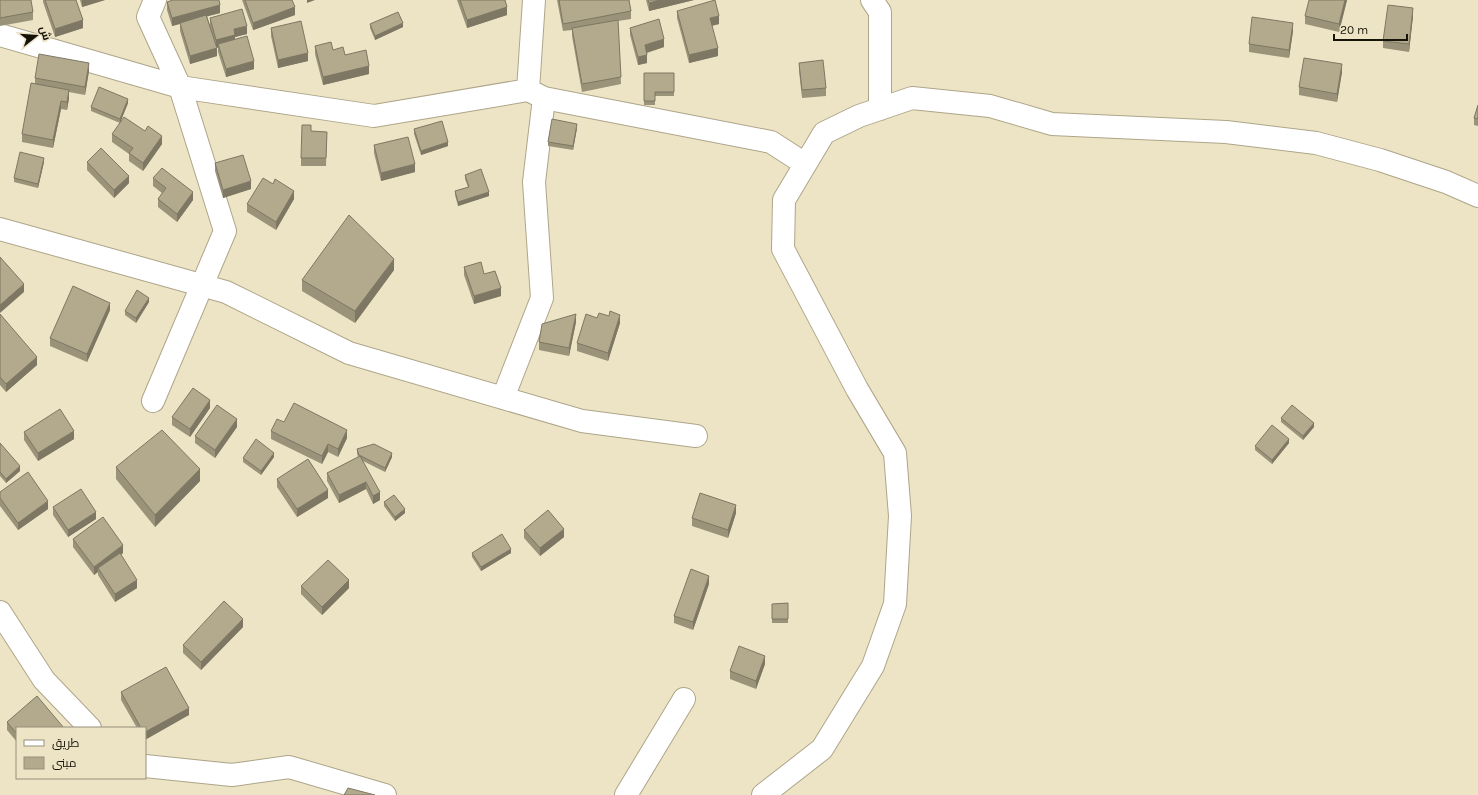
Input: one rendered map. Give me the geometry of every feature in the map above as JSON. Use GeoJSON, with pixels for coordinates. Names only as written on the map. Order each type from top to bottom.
{"type":"FeatureCollection","features":[{"type":"Feature","properties":{"kind":"street"},"geometry":{"type":"LineString","coordinates":[[153,401],[225,231],[180,87],[148,18],[155,0]]}},
{"type":"Feature","properties":{"kind":"street"},"geometry":{"type":"LineString","coordinates":[[503,398],[542,298],[534,182],[536,94],[534,0]]}},
{"type":"Feature","properties":{"kind":"street"},"geometry":{"type":"LineString","coordinates":[[872,0],[880,12],[880,109]]}},
{"type":"Feature","properties":{"kind":"street"},"geometry":{"type":"LineString","coordinates":[[0,35],[180,87],[374,116],[536,94],[771,142],[805,164]]}},
{"type":"Feature","properties":{"kind":"street"},"geometry":{"type":"LineString","coordinates":[[763,795],[822,749],[873,666],[895,604],[900,516],[895,453],[857,389],[783,249],[784,200],[824,133],[859,116],[912,98],[990,106],[1052,124],[1226,132],[1316,144],[1380,160],[1446,182],[1478,196]]}},
{"type":"Feature","properties":{"kind":"street"},"geometry":{"type":"LineString","coordinates":[[0,229],[226,292],[349,353],[582,421],[696,436]]}},
{"type":"Feature","properties":{"kind":"street"},"geometry":{"type":"LineString","coordinates":[[0,612],[44,680],[89,727]]}},
{"type":"Feature","properties":{"kind":"street"},"geometry":{"type":"LineString","coordinates":[[626,795],[684,699]]}},
{"type":"Feature","properties":{"kind":"street"},"geometry":{"type":"LineString","coordinates":[[146,766],[232,776],[289,767],[385,795]]}},
{"type":"Feature","properties":{"kind":"building"},"geometry":{"type":"Polygon","coordinates":[[[0,0],[31,0],[33,12],[0,18],[0,0]]]}},
{"type":"Feature","properties":{"kind":"building"},"geometry":{"type":"Polygon","coordinates":[[[45,0],[76,0],[83,20],[55,29],[45,0]]]}},
{"type":"Feature","properties":{"kind":"building"},"geometry":{"type":"Polygon","coordinates":[[[173,0],[219,0],[220,5],[172,18],[167,2],[173,0]]]}},
{"type":"Feature","properties":{"kind":"building"},"geometry":{"type":"Polygon","coordinates":[[[245,0],[292,0],[295,7],[253,23],[245,0]]]}},
{"type":"Feature","properties":{"kind":"building"},"geometry":{"type":"Polygon","coordinates":[[[460,0],[505,0],[507,7],[467,20],[460,0]]]}},
{"type":"Feature","properties":{"kind":"building"},"geometry":{"type":"Polygon","coordinates":[[[559,0],[629,0],[631,11],[563,24],[559,0]]]}},
{"type":"Feature","properties":{"kind":"building"},"geometry":{"type":"Polygon","coordinates":[[[648,0],[660,0],[649,3],[648,0]]]}},
{"type":"Feature","properties":{"kind":"building"},"geometry":{"type":"Polygon","coordinates":[[[715,0],[719,16],[710,18],[718,48],[689,55],[677,11],[715,0]]]}},
{"type":"Feature","properties":{"kind":"building"},"geometry":{"type":"Polygon","coordinates":[[[1309,0],[1345,0],[1339,24],[1305,16],[1309,0]]]}},
{"type":"Feature","properties":{"kind":"building"},"geometry":{"type":"Polygon","coordinates":[[[1388,5],[1413,8],[1409,44],[1383,41],[1388,5]]]}},
{"type":"Feature","properties":{"kind":"building"},"geometry":{"type":"Polygon","coordinates":[[[242,9],[247,26],[234,29],[235,35],[216,40],[210,18],[242,9]]]}},
{"type":"Feature","properties":{"kind":"building"},"geometry":{"type":"Polygon","coordinates":[[[398,12],[403,23],[375,36],[370,24],[398,12]]]}},
{"type":"Feature","properties":{"kind":"building"},"geometry":{"type":"Polygon","coordinates":[[[206,15],[217,48],[190,56],[180,23],[206,15]]]}},
{"type":"Feature","properties":{"kind":"building"},"geometry":{"type":"Polygon","coordinates":[[[1252,17],[1293,23],[1289,50],[1249,44],[1252,17]]]}},
{"type":"Feature","properties":{"kind":"building"},"geometry":{"type":"Polygon","coordinates":[[[659,19],[664,39],[645,45],[647,55],[638,57],[630,28],[659,19]]]}},
{"type":"Feature","properties":{"kind":"building"},"geometry":{"type":"Polygon","coordinates":[[[618,20],[621,77],[582,84],[572,28],[618,20]]]}},
{"type":"Feature","properties":{"kind":"building"},"geometry":{"type":"Polygon","coordinates":[[[301,21],[308,53],[278,60],[271,28],[301,21]]]}},
{"type":"Feature","properties":{"kind":"building"},"geometry":{"type":"Polygon","coordinates":[[[247,36],[254,61],[226,69],[218,44],[247,36]]]}},
{"type":"Feature","properties":{"kind":"building"},"geometry":{"type":"Polygon","coordinates":[[[331,42],[333,50],[343,47],[345,55],[366,50],[369,66],[323,77],[315,46],[331,42]]]}},
{"type":"Feature","properties":{"kind":"building"},"geometry":{"type":"Polygon","coordinates":[[[39,54],[89,63],[85,87],[35,78],[39,54]]]}},
{"type":"Feature","properties":{"kind":"building"},"geometry":{"type":"Polygon","coordinates":[[[1304,58],[1342,64],[1337,94],[1299,87],[1304,58]]]}},
{"type":"Feature","properties":{"kind":"building"},"geometry":{"type":"Polygon","coordinates":[[[823,60],[826,88],[802,90],[799,63],[823,60]]]}},
{"type":"Feature","properties":{"kind":"building"},"geometry":{"type":"Polygon","coordinates":[[[644,73],[674,73],[674,92],[655,92],[655,101],[644,101],[644,73]]]}},
{"type":"Feature","properties":{"kind":"building"},"geometry":{"type":"Polygon","coordinates":[[[31,83],[69,90],[67,102],[61,101],[53,140],[22,134],[31,83]]]}},
{"type":"Feature","properties":{"kind":"building"},"geometry":{"type":"Polygon","coordinates":[[[99,87],[128,99],[120,119],[91,107],[99,87]]]}},
{"type":"Feature","properties":{"kind":"building"},"geometry":{"type":"Polygon","coordinates":[[[1478,105],[1478,119],[1474,118],[1478,105]]]}},
{"type":"Feature","properties":{"kind":"building"},"geometry":{"type":"Polygon","coordinates":[[[124,117],[145,131],[148,126],[162,136],[143,163],[129,153],[133,148],[112,134],[124,117]]]}},
{"type":"Feature","properties":{"kind":"building"},"geometry":{"type":"Polygon","coordinates":[[[552,119],[577,124],[573,146],[548,142],[552,119]]]}},
{"type":"Feature","properties":{"kind":"building"},"geometry":{"type":"Polygon","coordinates":[[[442,121],[448,142],[421,151],[414,129],[442,121]]]}},
{"type":"Feature","properties":{"kind":"building"},"geometry":{"type":"Polygon","coordinates":[[[302,125],[311,125],[311,131],[327,132],[326,158],[301,158],[302,125]]]}},
{"type":"Feature","properties":{"kind":"building"},"geometry":{"type":"Polygon","coordinates":[[[408,137],[415,164],[381,173],[374,145],[408,137]]]}},
{"type":"Feature","properties":{"kind":"building"},"geometry":{"type":"Polygon","coordinates":[[[101,148],[129,176],[114,190],[87,162],[101,148]]]}},
{"type":"Feature","properties":{"kind":"building"},"geometry":{"type":"Polygon","coordinates":[[[20,152],[44,158],[38,184],[14,178],[20,152]]]}},
{"type":"Feature","properties":{"kind":"building"},"geometry":{"type":"Polygon","coordinates":[[[243,155],[251,181],[223,190],[215,163],[243,155]]]}},
{"type":"Feature","properties":{"kind":"building"},"geometry":{"type":"Polygon","coordinates":[[[162,168],[193,192],[177,214],[158,199],[166,188],[153,178],[162,168]]]}},
{"type":"Feature","properties":{"kind":"building"},"geometry":{"type":"Polygon","coordinates":[[[481,169],[489,192],[458,202],[455,191],[469,187],[465,175],[481,169]]]}},
{"type":"Feature","properties":{"kind":"building"},"geometry":{"type":"Polygon","coordinates":[[[263,178],[273,184],[275,179],[294,191],[276,222],[247,204],[263,178]]]}},
{"type":"Feature","properties":{"kind":"building"},"geometry":{"type":"Polygon","coordinates":[[[349,215],[394,259],[355,311],[302,280],[349,215]]]}},
{"type":"Feature","properties":{"kind":"building"},"geometry":{"type":"Polygon","coordinates":[[[0,257],[24,284],[0,305],[0,257]]]}},
{"type":"Feature","properties":{"kind":"building"},"geometry":{"type":"Polygon","coordinates":[[[481,262],[484,274],[495,271],[501,288],[474,296],[464,267],[481,262]]]}},
{"type":"Feature","properties":{"kind":"building"},"geometry":{"type":"Polygon","coordinates":[[[73,286],[110,303],[87,354],[50,338],[73,286]]]}},
{"type":"Feature","properties":{"kind":"building"},"geometry":{"type":"Polygon","coordinates":[[[137,290],[149,298],[136,318],[125,311],[137,290]]]}},
{"type":"Feature","properties":{"kind":"building"},"geometry":{"type":"Polygon","coordinates":[[[610,311],[620,315],[608,353],[577,343],[586,314],[597,318],[599,313],[609,316],[610,311]]]}},
{"type":"Feature","properties":{"kind":"building"},"geometry":{"type":"Polygon","coordinates":[[[0,314],[37,357],[6,384],[0,377],[0,314]]]}},
{"type":"Feature","properties":{"kind":"building"},"geometry":{"type":"Polygon","coordinates":[[[576,314],[569,348],[539,342],[542,324],[576,314]]]}},
{"type":"Feature","properties":{"kind":"building"},"geometry":{"type":"Polygon","coordinates":[[[193,388],[210,400],[190,429],[172,417],[193,388]]]}},
{"type":"Feature","properties":{"kind":"building"},"geometry":{"type":"Polygon","coordinates":[[[294,403],[347,430],[338,449],[328,444],[322,456],[271,431],[277,419],[284,422],[294,403]]]}},
{"type":"Feature","properties":{"kind":"building"},"geometry":{"type":"Polygon","coordinates":[[[217,405],[237,419],[215,450],[195,436],[217,405]]]}},
{"type":"Feature","properties":{"kind":"building"},"geometry":{"type":"Polygon","coordinates":[[[1292,405],[1314,423],[1303,436],[1281,418],[1292,405]]]}},
{"type":"Feature","properties":{"kind":"building"},"geometry":{"type":"Polygon","coordinates":[[[60,409],[74,431],[38,453],[24,432],[60,409]]]}},
{"type":"Feature","properties":{"kind":"building"},"geometry":{"type":"Polygon","coordinates":[[[1272,425],[1289,439],[1272,460],[1255,446],[1272,425]]]}},
{"type":"Feature","properties":{"kind":"building"},"geometry":{"type":"Polygon","coordinates":[[[162,430],[200,469],[155,515],[116,467],[162,430]]]}},
{"type":"Feature","properties":{"kind":"building"},"geometry":{"type":"Polygon","coordinates":[[[256,439],[274,453],[261,471],[243,458],[256,439]]]}},
{"type":"Feature","properties":{"kind":"building"},"geometry":{"type":"Polygon","coordinates":[[[0,443],[20,466],[6,479],[0,472],[0,443]]]}},
{"type":"Feature","properties":{"kind":"building"},"geometry":{"type":"Polygon","coordinates":[[[374,444],[392,453],[385,468],[359,455],[357,449],[374,444]]]}},
{"type":"Feature","properties":{"kind":"building"},"geometry":{"type":"Polygon","coordinates":[[[360,456],[380,492],[373,496],[366,482],[339,495],[327,473],[360,456]]]}},
{"type":"Feature","properties":{"kind":"building"},"geometry":{"type":"Polygon","coordinates":[[[308,459],[328,490],[297,509],[277,479],[308,459]]]}},
{"type":"Feature","properties":{"kind":"building"},"geometry":{"type":"Polygon","coordinates":[[[28,472],[48,501],[18,523],[0,498],[0,492],[28,472]]]}},
{"type":"Feature","properties":{"kind":"building"},"geometry":{"type":"Polygon","coordinates":[[[81,489],[96,512],[68,530],[53,507],[81,489]]]}},
{"type":"Feature","properties":{"kind":"building"},"geometry":{"type":"Polygon","coordinates":[[[700,493],[736,505],[728,530],[692,518],[700,493]]]}},
{"type":"Feature","properties":{"kind":"building"},"geometry":{"type":"Polygon","coordinates":[[[394,495],[405,509],[395,517],[384,502],[394,495]]]}},
{"type":"Feature","properties":{"kind":"building"},"geometry":{"type":"Polygon","coordinates":[[[548,510],[564,529],[540,548],[524,530],[548,510]]]}},
{"type":"Feature","properties":{"kind":"building"},"geometry":{"type":"Polygon","coordinates":[[[103,517],[123,545],[94,567],[73,539],[103,517]]]}},
{"type":"Feature","properties":{"kind":"building"},"geometry":{"type":"Polygon","coordinates":[[[502,534],[511,549],[481,567],[472,553],[502,534]]]}},
{"type":"Feature","properties":{"kind":"building"},"geometry":{"type":"Polygon","coordinates":[[[120,553],[137,580],[115,594],[98,568],[120,553]]]}},
{"type":"Feature","properties":{"kind":"building"},"geometry":{"type":"Polygon","coordinates":[[[328,560],[349,580],[322,607],[301,586],[328,560]]]}},
{"type":"Feature","properties":{"kind":"building"},"geometry":{"type":"Polygon","coordinates":[[[691,569],[709,576],[693,622],[674,616],[691,569]]]}},
{"type":"Feature","properties":{"kind":"building"},"geometry":{"type":"Polygon","coordinates":[[[224,601],[243,619],[201,662],[183,645],[224,601]]]}},
{"type":"Feature","properties":{"kind":"building"},"geometry":{"type":"Polygon","coordinates":[[[788,603],[788,619],[772,619],[772,604],[788,603]]]}},
{"type":"Feature","properties":{"kind":"building"},"geometry":{"type":"Polygon","coordinates":[[[739,646],[765,656],[756,681],[730,671],[739,646]]]}},
{"type":"Feature","properties":{"kind":"building"},"geometry":{"type":"Polygon","coordinates":[[[166,667],[189,708],[146,731],[146,727],[140,727],[121,692],[166,667]]]}},
{"type":"Feature","properties":{"kind":"building"},"geometry":{"type":"Polygon","coordinates":[[[37,696],[63,727],[16,727],[16,733],[7,722],[37,696]]]}},
{"type":"Feature","properties":{"kind":"building"},"geometry":{"type":"Polygon","coordinates":[[[348,788],[375,795],[344,795],[348,788]]]}}]}
